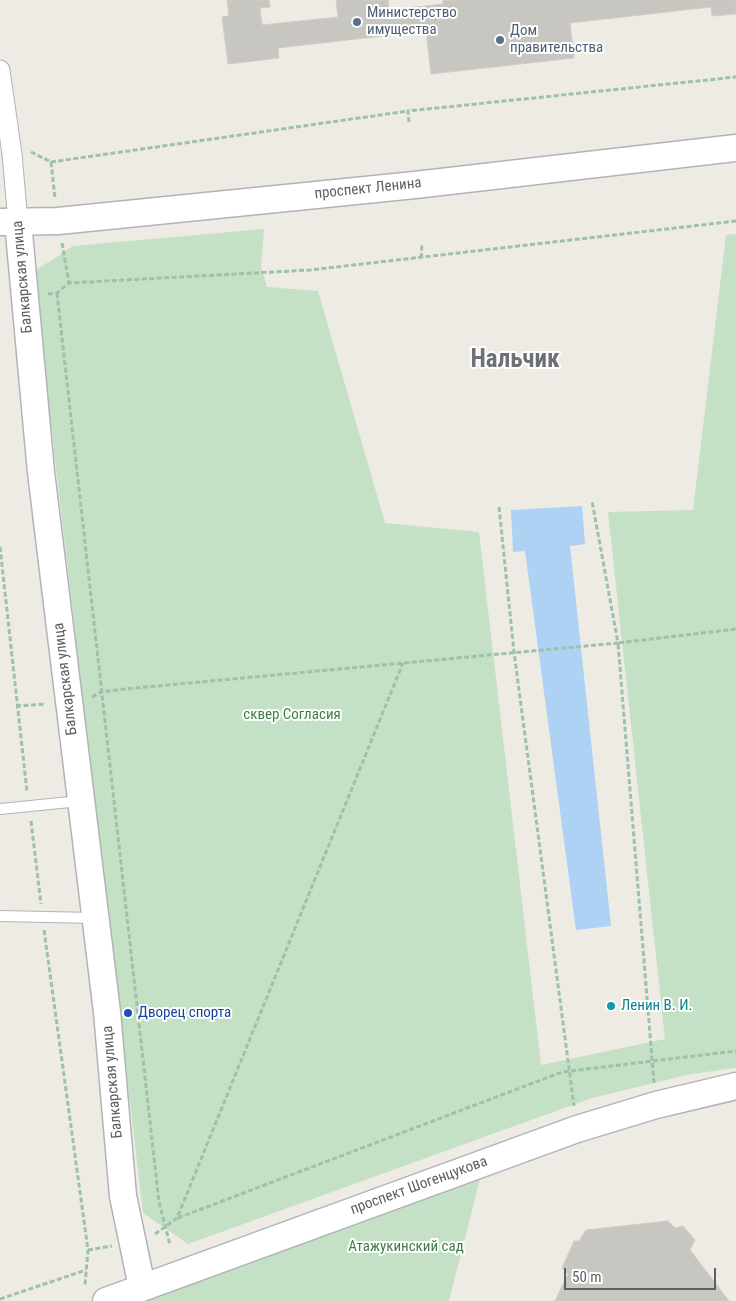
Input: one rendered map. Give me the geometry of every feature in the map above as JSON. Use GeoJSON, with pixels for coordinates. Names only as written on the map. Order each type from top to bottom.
{"type":"FeatureCollection","features":[{"type":"Feature","properties":{"kind":"main road","name":"проспект Ленина"},"geometry":{"type":"LineString","coordinates":[[9,222],[58,221],[415,185],[736,148]]}},
{"type":"Feature","properties":{"kind":"main road","name":"Балкарская улица"},"geometry":{"type":"LineString","coordinates":[[9,222],[107,1012],[123,1196],[144,1294]]}},
{"type":"Feature","properties":{"kind":"main road","name":"проспект Шогенцукова"},"geometry":{"type":"LineString","coordinates":[[106,1301],[144,1294],[578,1129],[656,1105],[736,1086]]}},
{"type":"Feature","properties":{"kind":"street","name":"Балкарская улица"},"geometry":{"type":"LineString","coordinates":[[0,70],[12,154],[9,222]]}},
{"type":"Feature","properties":{"kind":"lane"},"geometry":{"type":"LineString","coordinates":[[0,808],[80,800]]}},
{"type":"Feature","properties":{"kind":"lane"},"geometry":{"type":"LineString","coordinates":[[0,916],[95,918]]}},
{"type":"Feature","properties":{"kind":"path"},"geometry":{"type":"LineString","coordinates":[[28,151],[51,162],[408,110],[736,77]]}},
{"type":"Feature","properties":{"kind":"path"},"geometry":{"type":"LineString","coordinates":[[408,110],[409,122]]}},
{"type":"Feature","properties":{"kind":"path"},"geometry":{"type":"LineString","coordinates":[[51,162],[55,199]]}},
{"type":"Feature","properties":{"kind":"path"},"geometry":{"type":"LineString","coordinates":[[43,295],[57,293],[69,283],[310,270],[736,221]]}},
{"type":"Feature","properties":{"kind":"path"},"geometry":{"type":"LineString","coordinates":[[61,238],[69,283]]}},
{"type":"Feature","properties":{"kind":"path"},"geometry":{"type":"LineString","coordinates":[[421,258],[422,246]]}},
{"type":"Feature","properties":{"kind":"path"},"geometry":{"type":"LineString","coordinates":[[57,293],[158,1202],[170,1245]]}},
{"type":"Feature","properties":{"kind":"path"},"geometry":{"type":"LineString","coordinates":[[592,501],[618,643],[656,1105]]}},
{"type":"Feature","properties":{"kind":"path"},"geometry":{"type":"LineString","coordinates":[[499,507],[514,652],[578,1129]]}},
{"type":"Feature","properties":{"kind":"path"},"geometry":{"type":"LineString","coordinates":[[88,700],[101,692],[618,643],[736,629]]}},
{"type":"Feature","properties":{"kind":"path"},"geometry":{"type":"LineString","coordinates":[[177,1218],[402,663]]}},
{"type":"Feature","properties":{"kind":"path"},"geometry":{"type":"LineString","coordinates":[[16,706],[46,704]]}},
{"type":"Feature","properties":{"kind":"path"},"geometry":{"type":"LineString","coordinates":[[150,1238],[177,1218],[562,1072],[570,1073],[736,1051]]}},
{"type":"Feature","properties":{"kind":"path"},"geometry":{"type":"LineString","coordinates":[[88,1250],[112,1246]]}},
{"type":"Feature","properties":{"kind":"path"},"geometry":{"type":"LineString","coordinates":[[0,1298],[86,1270]]}},
{"type":"Feature","properties":{"kind":"green space","name":"сквер Согласия"},"geometry":{"type":"Polygon","coordinates":[[[264,229],[261,267],[267,287],[318,291],[385,523],[479,532],[541,1065],[665,1039],[608,512],[693,510],[726,235],[736,234],[736,1068],[691,1074],[592,1098],[188,1244],[143,1213],[38,313],[35,271],[73,246],[264,229]]]}},
{"type":"Feature","properties":{"kind":"green space","name":"Атажукинский сад"},"geometry":{"type":"Polygon","coordinates":[[[484,1163],[449,1301],[106,1301],[484,1163]]]}},
{"type":"Feature","properties":{"kind":"water"},"geometry":{"type":"Polygon","coordinates":[[[582,506],[585,544],[570,546],[611,926],[576,930],[525,551],[513,552],[511,510],[582,506]]]}},
{"type":"Feature","properties":{"kind":"building","name":"Дом правительства"},"geometry":{"type":"Polygon","coordinates":[[[227,0],[269,0],[270,7],[260,8],[262,25],[338,17],[336,0],[388,0],[389,10],[443,4],[443,0],[736,0],[736,14],[712,16],[711,7],[570,23],[574,58],[431,74],[426,31],[278,48],[279,58],[228,64],[222,17],[229,16],[227,0]]]}},
{"type":"Feature","properties":{"kind":"building"},"geometry":{"type":"Polygon","coordinates":[[[668,1221],[675,1228],[683,1226],[695,1240],[690,1250],[729,1301],[555,1301],[568,1274],[562,1268],[574,1241],[579,1241],[586,1230],[668,1221]]]}},
{"type":"Feature","properties":{"kind":"place","name":"Министерство имущества"},"geometry":{"type":"Point","coordinates":[357,22]}},
{"type":"Feature","properties":{"kind":"place","name":"Дом правительства"},"geometry":{"type":"Point","coordinates":[500,40]}},
{"type":"Feature","properties":{"kind":"place","name":"Ленин В. И."},"geometry":{"type":"Point","coordinates":[611,1006]}},
{"type":"Feature","properties":{"kind":"place","name":"Дворец спорта"},"geometry":{"type":"Point","coordinates":[128,1013]}},
{"type":"Feature","properties":{"kind":"district","name":"Нальчик"},"geometry":{"type":"Point","coordinates":[515,361]}}]}
